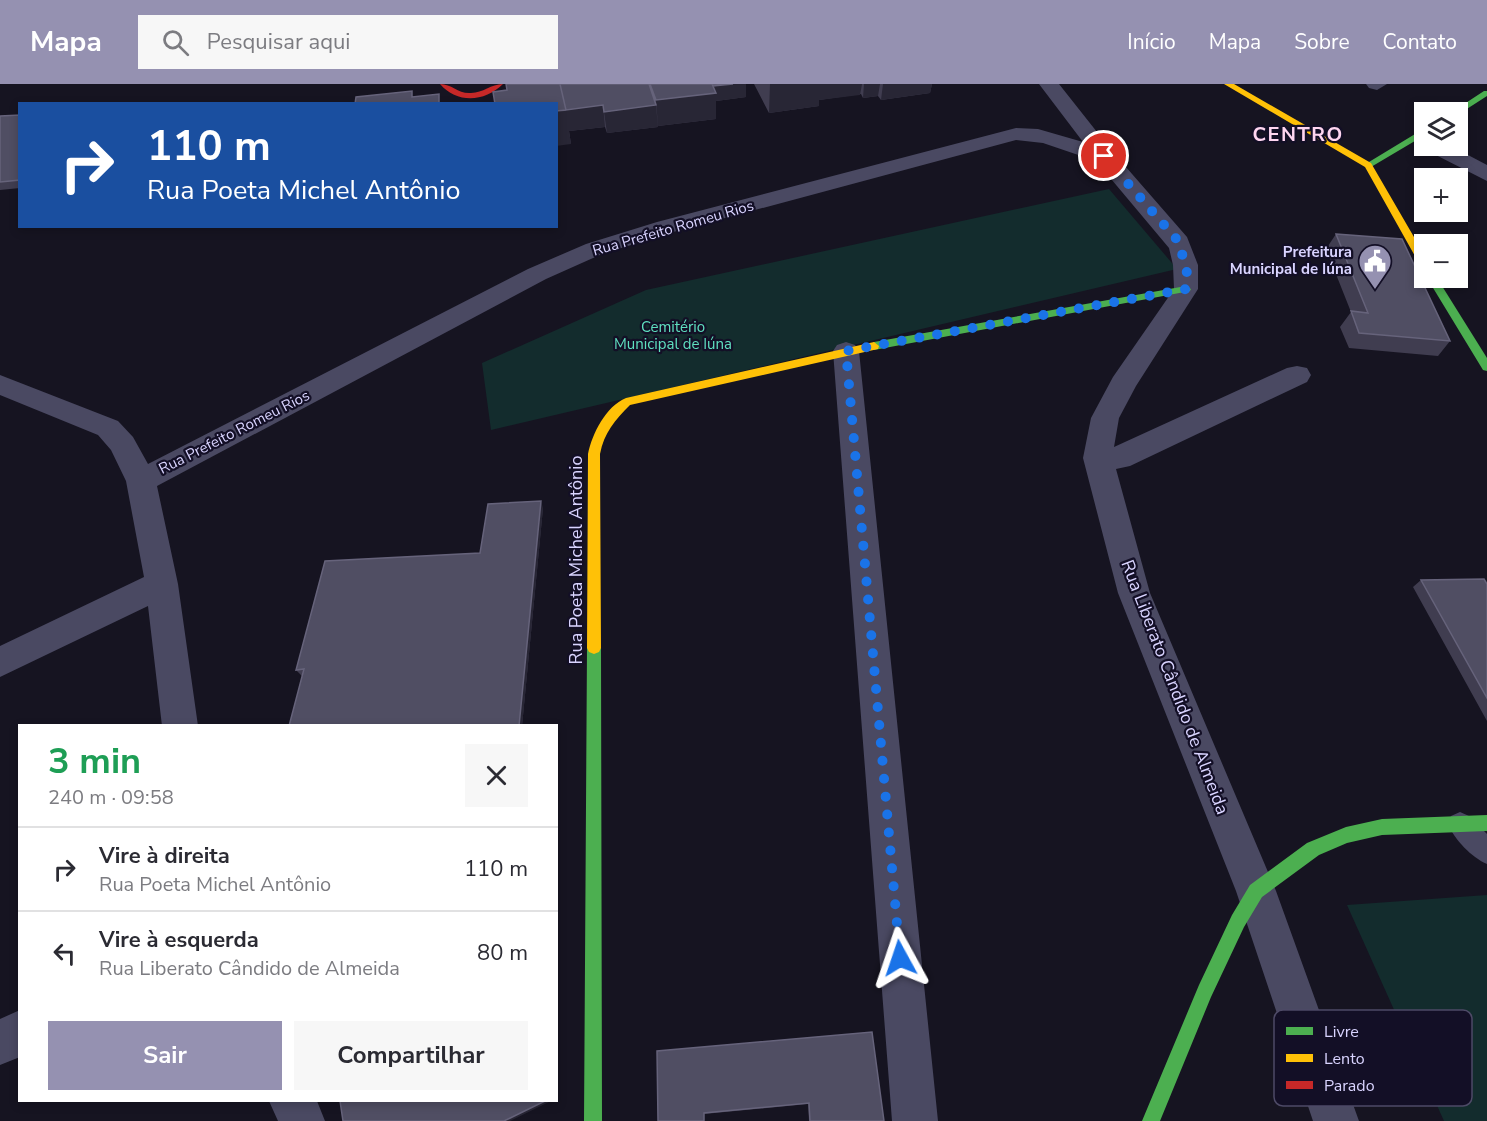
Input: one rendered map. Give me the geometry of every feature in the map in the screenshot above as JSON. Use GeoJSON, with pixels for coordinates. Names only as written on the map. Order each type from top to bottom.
{"type":"FeatureCollection","features":[{"type":"Feature","properties":{"kind":"street"},"geometry":{"type":"LineString","coordinates":[[444,84],[450,92],[464,95],[483,94],[499,84]]}},
{"type":"Feature","properties":{"kind":"street"},"geometry":{"type":"LineString","coordinates":[[1049,84],[1104,156],[1179,242],[1187,273],[1186,289]]}},
{"type":"Feature","properties":{"kind":"street"},"geometry":{"type":"LineString","coordinates":[[1228,84],[1295,120],[1368,165],[1414,246]]}},
{"type":"Feature","properties":{"kind":"street"},"geometry":{"type":"LineString","coordinates":[[1468,105],[1487,93]]}},
{"type":"Feature","properties":{"kind":"street","name":"Rua Prefeito Romeu Rios"},"geometry":{"type":"LineString","coordinates":[[141,481],[537,274],[624,239],[1016,134],[1037,135],[1104,156]]}},
{"type":"Feature","properties":{"kind":"street"},"geometry":{"type":"LineString","coordinates":[[1468,142],[1487,153]]}},
{"type":"Feature","properties":{"kind":"street"},"geometry":{"type":"LineString","coordinates":[[1368,165],[1414,143]]}},
{"type":"Feature","properties":{"kind":"street"},"geometry":{"type":"LineString","coordinates":[[1456,156],[1487,174]]}},
{"type":"Feature","properties":{"kind":"street"},"geometry":{"type":"LineString","coordinates":[[1438,288],[1487,367]]}},
{"type":"Feature","properties":{"kind":"street","name":"Rua Poeta Michel Antônio"},"geometry":{"type":"LineString","coordinates":[[593,1121],[596,438],[601,428],[626,402],[846,351],[1186,289]]}},
{"type":"Feature","properties":{"kind":"street","name":"Rua Liberato Cândido de Almeida"},"geometry":{"type":"LineString","coordinates":[[1186,289],[1123,384],[1105,418],[1098,458],[1134,593],[1256,891],[1297,1010]]}},
{"type":"Feature","properties":{"kind":"street"},"geometry":{"type":"LineString","coordinates":[[846,351],[915,1121]]}},
{"type":"Feature","properties":{"kind":"street"},"geometry":{"type":"LineString","coordinates":[[1098,458],[1120,458],[1297,375]]}},
{"type":"Feature","properties":{"kind":"street"},"geometry":{"type":"LineString","coordinates":[[0,384],[108,428],[123,444],[141,481],[162,584],[180,724]]}},
{"type":"Feature","properties":{"kind":"street"},"geometry":{"type":"LineString","coordinates":[[0,662],[162,584]]}},
{"type":"Feature","properties":{"kind":"street"},"geometry":{"type":"LineString","coordinates":[[1151,1121],[1205,991],[1238,921],[1256,891],[1313,849],[1346,835],[1382,827],[1487,823]]}},
{"type":"Feature","properties":{"kind":"street"},"geometry":{"type":"LineString","coordinates":[[0,1043],[18,1033]]}},
{"type":"Feature","properties":{"kind":"street"},"geometry":{"type":"LineString","coordinates":[[292,1102],[302,1121]]}},
{"type":"Feature","properties":{"kind":"street","name":"Rua Liberato Cândido de Almeida"},"geometry":{"type":"LineString","coordinates":[[1331,1106],[1336,1121]]}},
{"type":"Feature","properties":{"kind":"lane"},"geometry":{"type":"LineString","coordinates":[[1460,824],[1487,852]]}},
{"type":"Feature","properties":{"kind":"green space","name":"Cemitério Municipal de Iúna"},"geometry":{"type":"Polygon","coordinates":[[[1109,189],[1177,269],[491,430],[482,363],[646,290],[1109,189]]]}},
{"type":"Feature","properties":{"kind":"green space"},"geometry":{"type":"Polygon","coordinates":[[[1487,895],[1487,1121],[1444,1121],[1437,1106],[1472,1106],[1472,1010],[1394,1010],[1347,905],[1487,895]]]}},
{"type":"Feature","properties":{"kind":"building"},"geometry":{"type":"Polygon","coordinates":[[[506,84],[560,84],[566,110],[558,111],[558,102],[495,102],[493,92],[507,90],[506,84]]]}},
{"type":"Feature","properties":{"kind":"building"},"geometry":{"type":"Polygon","coordinates":[[[560,84],[649,84],[656,105],[604,112],[603,105],[566,110],[560,84]]]}},
{"type":"Feature","properties":{"kind":"building"},"geometry":{"type":"Polygon","coordinates":[[[650,84],[712,84],[716,93],[656,100],[650,84]]]}},
{"type":"Feature","properties":{"kind":"building"},"geometry":{"type":"Polygon","coordinates":[[[412,91],[412,97],[439,94],[439,102],[355,102],[356,97],[412,91]]]}},
{"type":"Feature","properties":{"kind":"building"},"geometry":{"type":"Polygon","coordinates":[[[18,115],[18,180],[0,182],[0,116],[18,115]]]}},
{"type":"Feature","properties":{"kind":"building","name":"Prefeitura Municipal de Iúna"},"geometry":{"type":"Polygon","coordinates":[[[1336,234],[1402,239],[1414,264],[1414,288],[1425,288],[1450,341],[1359,333],[1351,311],[1368,313],[1336,234]]]}},
{"type":"Feature","properties":{"kind":"building"},"geometry":{"type":"Polygon","coordinates":[[[541,501],[519,724],[290,724],[304,669],[296,670],[325,561],[480,553],[488,504],[541,501]]]}},
{"type":"Feature","properties":{"kind":"building"},"geometry":{"type":"Polygon","coordinates":[[[1484,579],[1487,584],[1487,698],[1421,580],[1484,579]]]}},
{"type":"Feature","properties":{"kind":"building"},"geometry":{"type":"Polygon","coordinates":[[[872,1032],[884,1121],[810,1121],[809,1103],[704,1113],[704,1121],[658,1121],[657,1051],[872,1032]]]}},
{"type":"Feature","properties":{"kind":"building"},"geometry":{"type":"Polygon","coordinates":[[[340,1102],[543,1102],[504,1121],[343,1121],[340,1102]]]}},
{"type":"Feature","properties":{"kind":"traffic: fast"},"geometry":{"type":"LineString","coordinates":[[1468,105],[1487,93]]}},
{"type":"Feature","properties":{"kind":"traffic: fast"},"geometry":{"type":"LineString","coordinates":[[1368,165],[1414,138]]}},
{"type":"Feature","properties":{"kind":"traffic: fast"},"geometry":{"type":"LineString","coordinates":[[1438,288],[1487,367]]}},
{"type":"Feature","properties":{"kind":"traffic: fast"},"geometry":{"type":"LineString","coordinates":[[874,346],[1186,289]]}},
{"type":"Feature","properties":{"kind":"traffic: fast"},"geometry":{"type":"LineString","coordinates":[[593,1121],[594,648]]}},
{"type":"Feature","properties":{"kind":"traffic: fast"},"geometry":{"type":"LineString","coordinates":[[1151,1121],[1205,991],[1238,921],[1256,891],[1313,849],[1346,835],[1382,827],[1487,823]]}},
{"type":"Feature","properties":{"kind":"traffic: slow"},"geometry":{"type":"LineString","coordinates":[[1228,84],[1368,165],[1414,246]]}},
{"type":"Feature","properties":{"kind":"traffic: slow"},"geometry":{"type":"LineString","coordinates":[[594,648],[594,454],[601,431],[615,413],[626,402],[874,346]]}},
{"type":"Feature","properties":{"kind":"traffic: jam"},"geometry":{"type":"LineString","coordinates":[[444,84],[456,94],[463,96],[478,95],[499,84]]}},
{"type":"Feature","properties":{"kind":"place","name":"Prefeitura Municipal de Iúna"},"geometry":{"type":"Point","coordinates":[1375,290]}},
{"type":"Feature","properties":{"kind":"district","name":"CENTRO"},"geometry":{"type":"Point","coordinates":[1298,134]}},
{"type":"Feature","properties":{"kind":"route"},"geometry":{"type":"LineString","coordinates":[[900,958],[846,351],[1186,289],[1187,273],[1184,254],[1179,242],[1104,156]]}}]}
